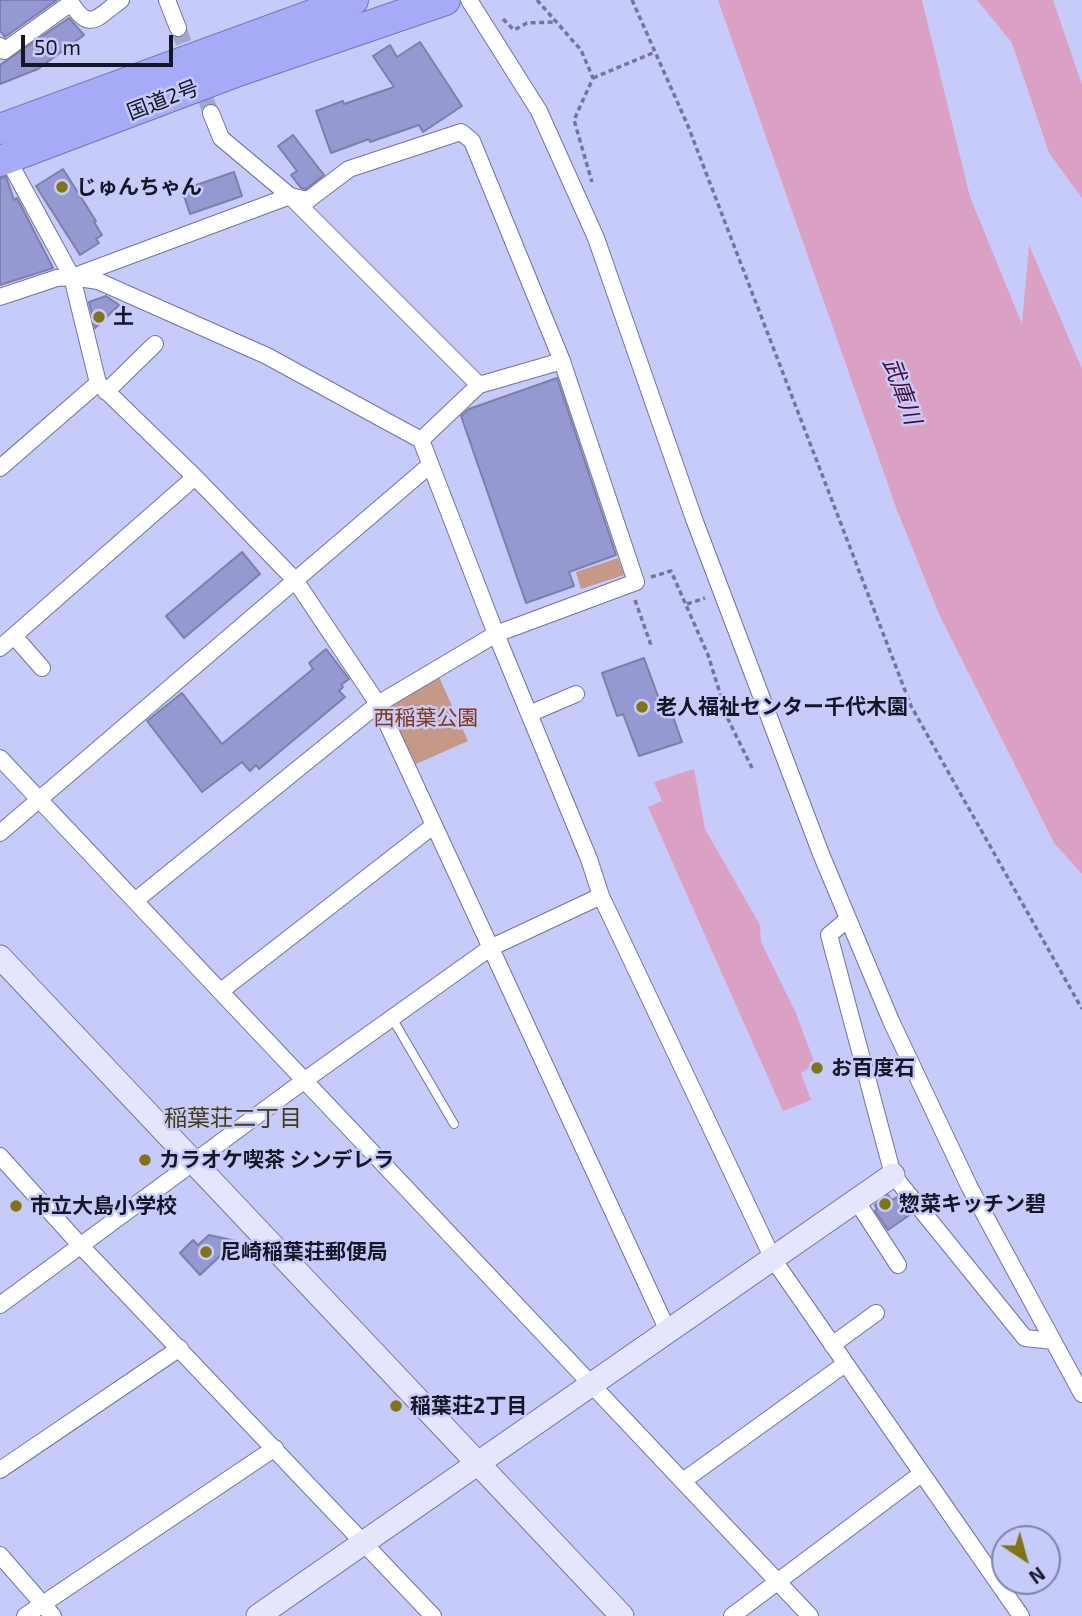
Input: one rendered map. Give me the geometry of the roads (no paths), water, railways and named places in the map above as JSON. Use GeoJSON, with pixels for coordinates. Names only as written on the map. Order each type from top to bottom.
{"type":"FeatureCollection","features":[{"type":"Feature","properties":{"kind":"highway","name":"国道2号"},"geometry":{"type":"LineString","coordinates":[[0,129],[353,0]]}},
{"type":"Feature","properties":{"kind":"highway","name":"国道2号"},"geometry":{"type":"LineString","coordinates":[[3,159],[238,71],[446,0]]}},
{"type":"Feature","properties":{"kind":"street"},"geometry":{"type":"LineString","coordinates":[[0,46],[4,51],[70,1],[79,16],[85,20],[94,20],[121,0]]}},
{"type":"Feature","properties":{"kind":"street"},"geometry":{"type":"LineString","coordinates":[[167,0],[178,28]]}},
{"type":"Feature","properties":{"kind":"street"},"geometry":{"type":"LineString","coordinates":[[469,0],[539,111],[596,239],[694,519],[821,854],[891,1021],[969,1186],[1082,1394]]}},
{"type":"Feature","properties":{"kind":"street"},"geometry":{"type":"LineString","coordinates":[[211,113],[222,138],[290,196],[479,385]]}},
{"type":"Feature","properties":{"kind":"street"},"geometry":{"type":"LineString","coordinates":[[72,277],[290,196],[308,201],[349,169],[461,132],[472,141],[562,361],[636,582],[496,634],[377,704],[136,900]]}},
{"type":"Feature","properties":{"kind":"street"},"geometry":{"type":"LineString","coordinates":[[3,159],[72,277],[102,387],[195,477],[295,580],[377,704],[668,1331]]}},
{"type":"Feature","properties":{"kind":"street"},"geometry":{"type":"LineString","coordinates":[[0,297],[57,278],[98,281],[267,356],[421,440],[496,634],[589,859],[601,896],[773,1259],[1021,1616]]}},
{"type":"Feature","properties":{"kind":"street"},"geometry":{"type":"LineString","coordinates":[[0,468],[155,344]]}},
{"type":"Feature","properties":{"kind":"street"},"geometry":{"type":"LineString","coordinates":[[421,440],[479,385],[562,361]]}},
{"type":"Feature","properties":{"kind":"street"},"geometry":{"type":"LineString","coordinates":[[0,833],[430,465]]}},
{"type":"Feature","properties":{"kind":"street"},"geometry":{"type":"LineString","coordinates":[[0,648],[195,477]]}},
{"type":"Feature","properties":{"kind":"street"},"geometry":{"type":"LineString","coordinates":[[13,636],[43,668]]}},
{"type":"Feature","properties":{"kind":"street"},"geometry":{"type":"LineString","coordinates":[[529,714],[576,694]]}},
{"type":"Feature","properties":{"kind":"street"},"geometry":{"type":"LineString","coordinates":[[0,758],[222,990],[810,1616]]}},
{"type":"Feature","properties":{"kind":"street"},"geometry":{"type":"LineString","coordinates":[[222,990],[433,826]]}},
{"type":"Feature","properties":{"kind":"street"},"geometry":{"type":"LineString","coordinates":[[0,1305],[305,1080],[490,948],[601,896]]}},
{"type":"Feature","properties":{"kind":"street"},"geometry":{"type":"LineString","coordinates":[[848,919],[828,935],[893,1175],[1026,1338],[1053,1341]]}},
{"type":"Feature","properties":{"kind":"street"},"geometry":{"type":"LineString","coordinates":[[0,957],[622,1616]]}},
{"type":"Feature","properties":{"kind":"street"},"geometry":{"type":"LineString","coordinates":[[0,1156],[80,1245],[433,1616]]}},
{"type":"Feature","properties":{"kind":"street"},"geometry":{"type":"LineString","coordinates":[[258,1616],[893,1175]]}},
{"type":"Feature","properties":{"kind":"street"},"geometry":{"type":"LineString","coordinates":[[856,1200],[898,1265]]}},
{"type":"Feature","properties":{"kind":"street"},"geometry":{"type":"LineString","coordinates":[[832,1345],[876,1313]]}},
{"type":"Feature","properties":{"kind":"street"},"geometry":{"type":"LineString","coordinates":[[0,1470],[180,1348]]}},
{"type":"Feature","properties":{"kind":"street"},"geometry":{"type":"LineString","coordinates":[[683,1481],[845,1364]]}},
{"type":"Feature","properties":{"kind":"street"},"geometry":{"type":"LineString","coordinates":[[24,1616],[48,1610],[275,1448]]}},
{"type":"Feature","properties":{"kind":"street"},"geometry":{"type":"LineString","coordinates":[[732,1616],[920,1474]]}},
{"type":"Feature","properties":{"kind":"street"},"geometry":{"type":"LineString","coordinates":[[0,1555],[48,1610]]}},
{"type":"Feature","properties":{"kind":"lane"},"geometry":{"type":"LineString","coordinates":[[392,1018],[454,1124]]}},
{"type":"Feature","properties":{"kind":"water","name":"武庫川"},"geometry":{"type":"Polygon","coordinates":[[[718,0],[922,0],[970,197],[1022,324],[1029,245],[1082,369],[1082,874],[1054,843],[939,614],[897,510],[718,0]]]}},
{"type":"Feature","properties":{"kind":"water"},"geometry":{"type":"Polygon","coordinates":[[[977,0],[1053,0],[1082,85],[1082,198],[1049,153],[1012,43],[977,0]]]}},
{"type":"Feature","properties":{"kind":"water"},"geometry":{"type":"Polygon","coordinates":[[[694,769],[705,829],[760,925],[761,942],[795,1011],[815,1064],[801,1073],[811,1100],[783,1111],[648,807],[662,801],[654,782],[694,769]]]}},
{"type":"Feature","properties":{"kind":"tunnel"},"geometry":{"type":"LineString","coordinates":[[178,28],[211,113]]}},
{"type":"Feature","properties":{"kind":"place","name":"じゅんちゃん"},"geometry":{"type":"Point","coordinates":[62,187]}},
{"type":"Feature","properties":{"kind":"place","name":"土"},"geometry":{"type":"Point","coordinates":[99,317]}},
{"type":"Feature","properties":{"kind":"place","name":"老人福祉センター千代木園"},"geometry":{"type":"Point","coordinates":[642,707]}},
{"type":"Feature","properties":{"kind":"place","name":"お百度石"},"geometry":{"type":"Point","coordinates":[817,1068]}},
{"type":"Feature","properties":{"kind":"place","name":"カラオケ喫茶 シンデレラ"},"geometry":{"type":"Point","coordinates":[145,1160]}},
{"type":"Feature","properties":{"kind":"place","name":"惣菜キッチン碧"},"geometry":{"type":"Point","coordinates":[885,1204]}},
{"type":"Feature","properties":{"kind":"place","name":"市立大島小学校"},"geometry":{"type":"Point","coordinates":[16,1206]}},
{"type":"Feature","properties":{"kind":"place","name":"尼崎稲葉荘郵便局"},"geometry":{"type":"Point","coordinates":[206,1252]}},
{"type":"Feature","properties":{"kind":"place","name":"稲葉荘2丁目"},"geometry":{"type":"Point","coordinates":[396,1406]}},
{"type":"Feature","properties":{"kind":"district","name":"稲葉荘二丁目"},"geometry":{"type":"Point","coordinates":[233,1118]}},
{"type":"Feature","properties":{"kind":"park label","name":"西稲葉公園"},"geometry":{"type":"Point","coordinates":[426,718]}}]}
